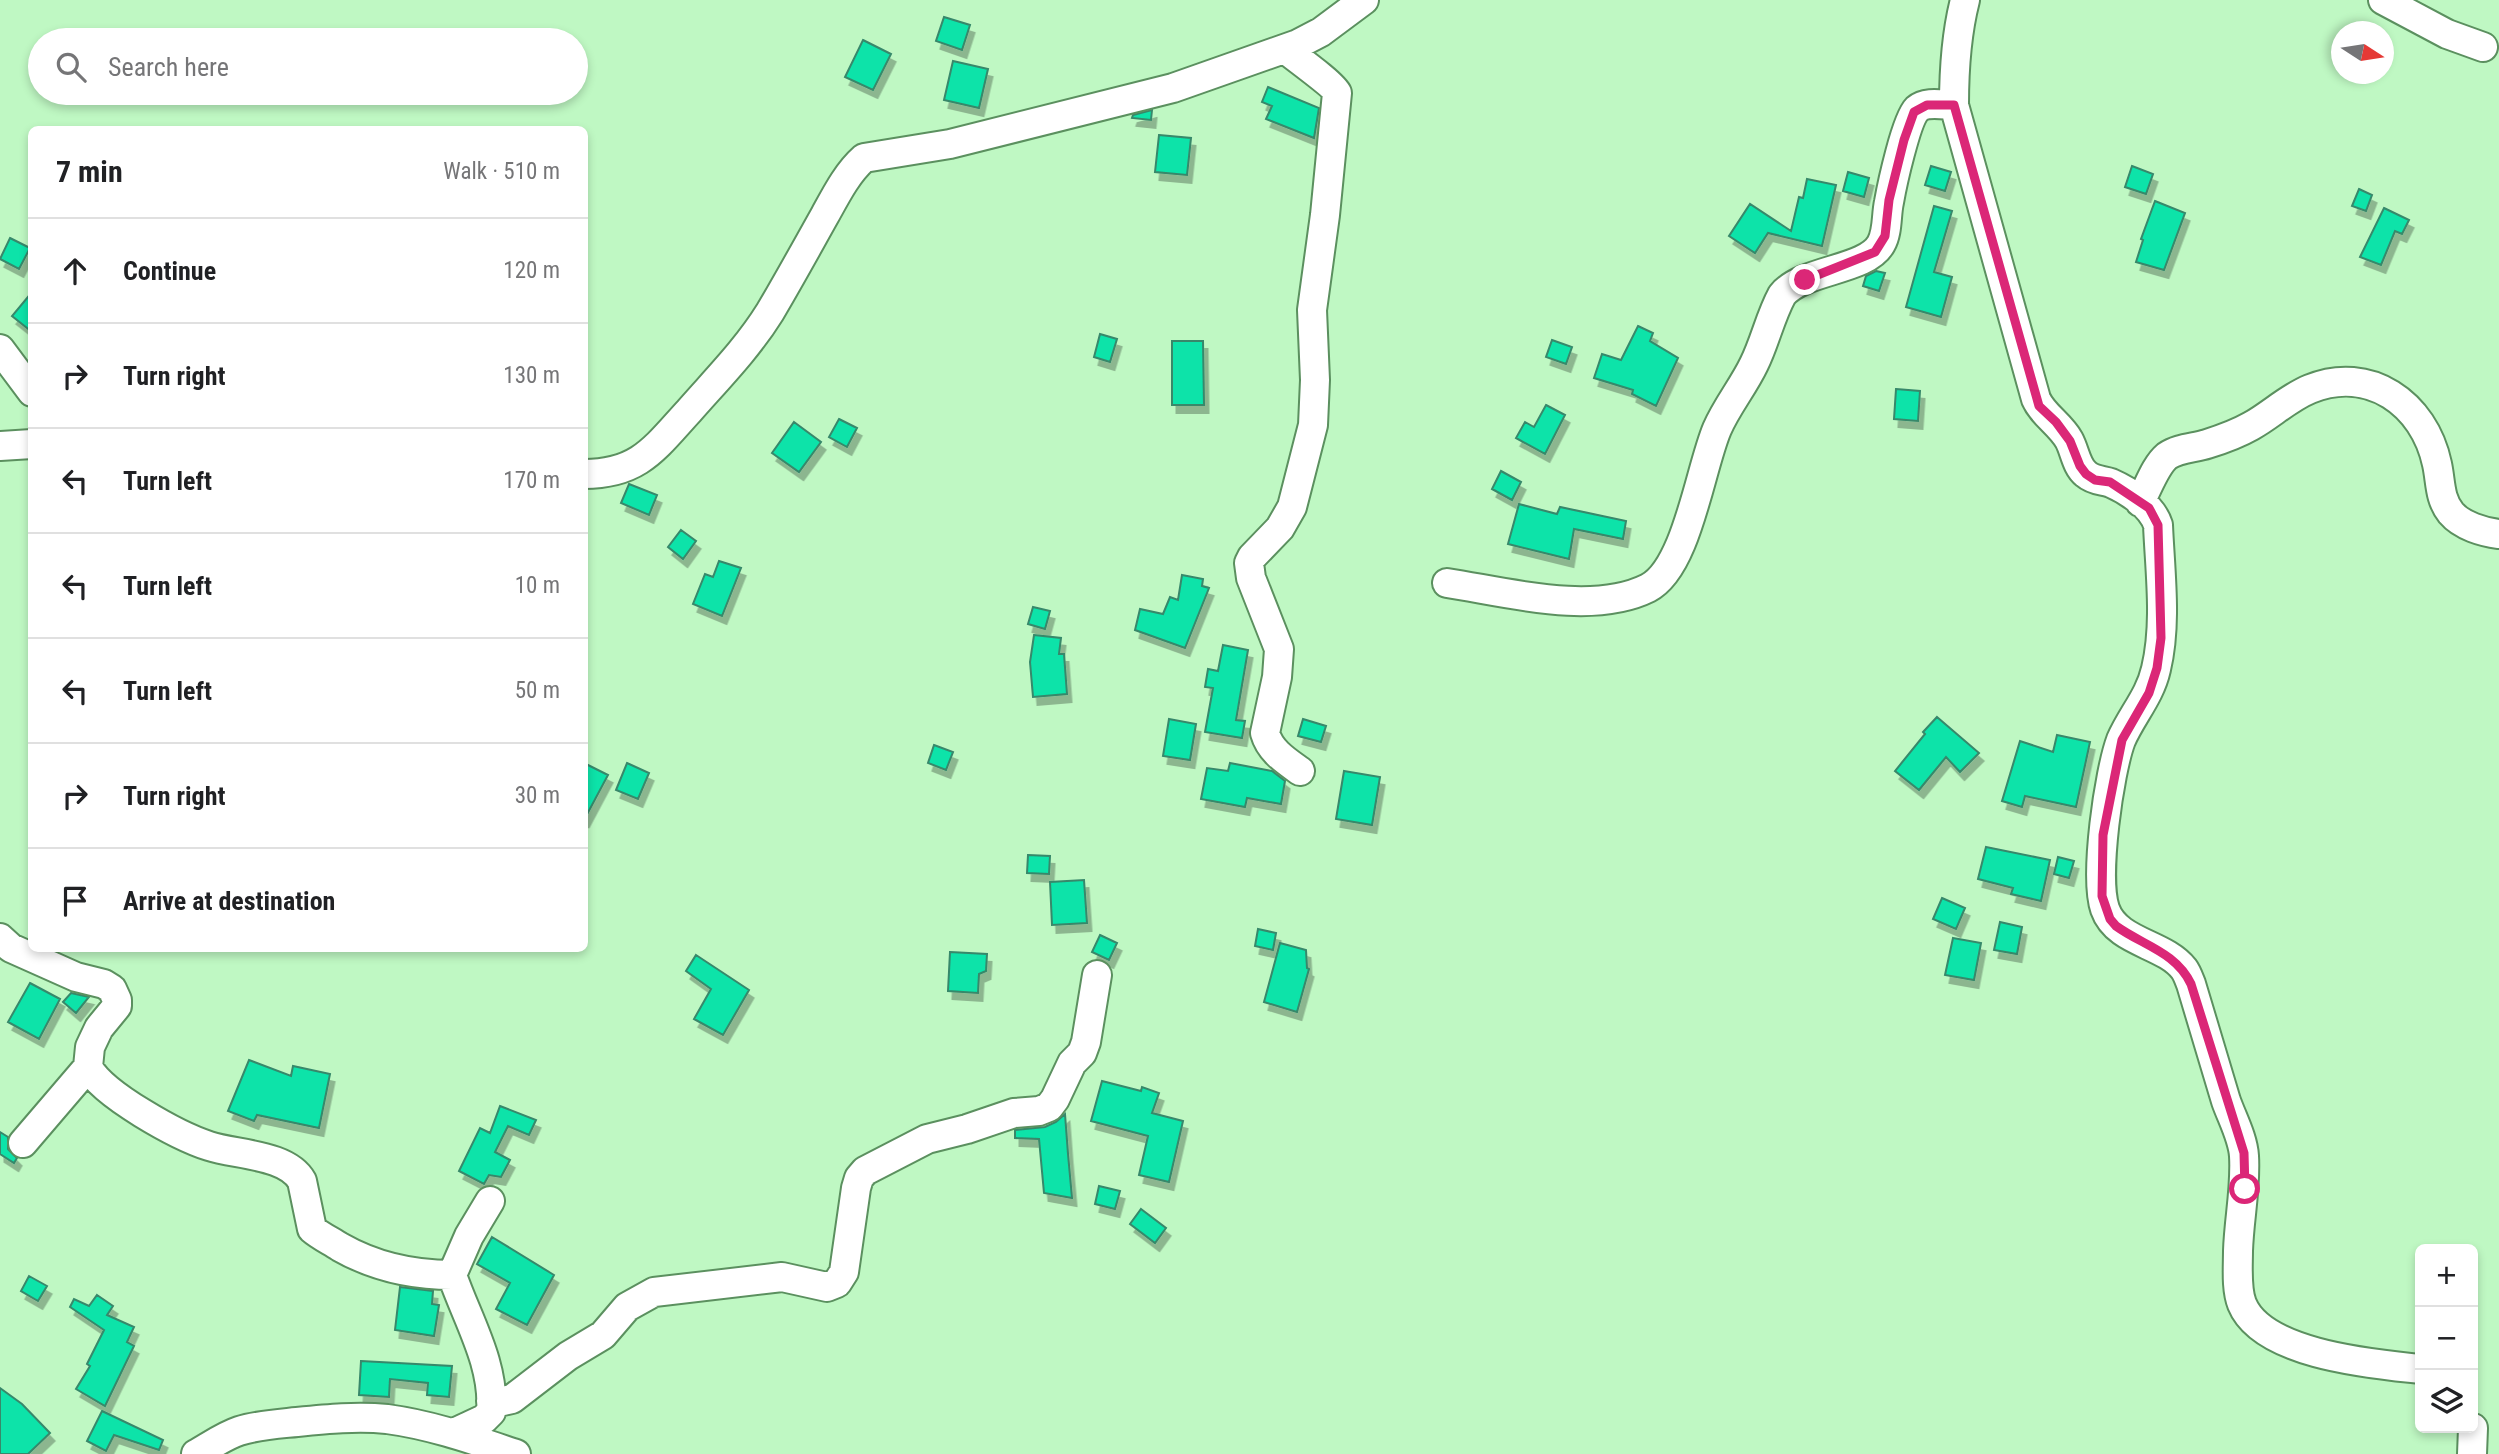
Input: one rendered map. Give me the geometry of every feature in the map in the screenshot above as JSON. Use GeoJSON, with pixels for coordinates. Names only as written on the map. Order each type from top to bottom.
{"type":"FeatureCollection","features":[{"type":"Feature","properties":{"kind":"street"},"geometry":{"type":"LineString","coordinates":[[588,474],[622,470],[643,457],[672,430],[737,358],[769,313],[839,191],[864,158],[950,144],[1173,88],[1285,49],[1321,32],[1364,0]]}},
{"type":"Feature","properties":{"kind":"street"},"geometry":{"type":"LineString","coordinates":[[1965,0],[1956,39],[1954,105],[2039,406],[2056,422],[2070,441],[2086,474],[2095,480],[2110,482],[2140,502],[2155,515],[2158,525],[2161,638],[2157,668],[2149,693],[2126,730],[2117,755],[2103,835],[2101,872],[2106,909],[2116,926],[2172,958],[2185,970],[2191,984],[2244,1153],[2245,1189],[2239,1226],[2239,1283],[2242,1303],[2251,1319],[2272,1335],[2302,1348],[2344,1360],[2415,1368]]}},
{"type":"Feature","properties":{"kind":"street"},"geometry":{"type":"LineString","coordinates":[[2383,0],[2447,34],[2483,47]]}},
{"type":"Feature","properties":{"kind":"street"},"geometry":{"type":"LineString","coordinates":[[1285,49],[1334,86],[1337,93],[1312,310],[1315,380],[1313,425],[1292,508],[1280,528],[1257,550],[1249,563],[1251,578],[1279,649],[1277,677],[1265,733],[1267,741],[1279,755],[1300,771]]}},
{"type":"Feature","properties":{"kind":"street"},"geometry":{"type":"LineString","coordinates":[[1447,583],[1552,599],[1602,601],[1634,594],[1650,587],[1663,576],[1687,526],[1706,457],[1717,430],[1730,402],[1755,362],[1782,295],[1805,280],[1875,252],[1885,236],[1889,200],[1914,112],[1927,105],[1954,105]]}},
{"type":"Feature","properties":{"kind":"street"},"geometry":{"type":"LineString","coordinates":[[0,349],[28,387]]}},
{"type":"Feature","properties":{"kind":"street"},"geometry":{"type":"LineString","coordinates":[[2140,502],[2165,458],[2175,452],[2232,436],[2310,389],[2344,381],[2378,387],[2399,398],[2416,417],[2430,443],[2437,464],[2438,484],[2443,501],[2453,516],[2470,527],[2499,534]]}},
{"type":"Feature","properties":{"kind":"street"},"geometry":{"type":"LineString","coordinates":[[0,446],[28,444]]}},
{"type":"Feature","properties":{"kind":"street"},"geometry":{"type":"LineString","coordinates":[[0,938],[11,948],[76,977],[104,984],[112,989],[117,1000],[117,1006],[99,1028],[90,1047],[88,1067],[23,1143]]}},
{"type":"Feature","properties":{"kind":"street"},"geometry":{"type":"LineString","coordinates":[[491,1401],[512,1399],[568,1356],[603,1335],[627,1307],[654,1292],[782,1277],[827,1287],[837,1283],[844,1272],[859,1178],[865,1171],[927,1139],[1014,1113],[1039,1111],[1049,1107],[1072,1063],[1082,1053],[1097,975]]}},
{"type":"Feature","properties":{"kind":"street"},"geometry":{"type":"LineString","coordinates":[[88,1067],[96,1078],[132,1107],[179,1134],[211,1147],[287,1165],[302,1181],[312,1228],[339,1247],[366,1261],[391,1269],[424,1275],[452,1275]]}},
{"type":"Feature","properties":{"kind":"street"},"geometry":{"type":"LineString","coordinates":[[454,1433],[489,1416],[491,1401],[483,1354],[452,1275],[465,1245],[490,1201]]}},
{"type":"Feature","properties":{"kind":"street"},"geometry":{"type":"LineString","coordinates":[[196,1454],[236,1432],[271,1424],[326,1419],[386,1419],[454,1433],[516,1454]]}},
{"type":"Feature","properties":{"kind":"street"},"geometry":{"type":"LineString","coordinates":[[2472,1454],[2473,1433]]}},
{"type":"Feature","properties":{"kind":"building"},"geometry":{"type":"Polygon","coordinates":[[[944,17],[970,25],[962,50],[936,41],[944,17]]]}},
{"type":"Feature","properties":{"kind":"building"},"geometry":{"type":"Polygon","coordinates":[[[863,40],[891,54],[873,90],[845,77],[863,40]]]}},
{"type":"Feature","properties":{"kind":"building"},"geometry":{"type":"Polygon","coordinates":[[[953,61],[988,69],[979,108],[944,100],[953,61]]]}},
{"type":"Feature","properties":{"kind":"building"},"geometry":{"type":"Polygon","coordinates":[[[1268,87],[1319,108],[1314,138],[1266,119],[1272,106],[1262,102],[1268,87]]]}},
{"type":"Feature","properties":{"kind":"building"},"geometry":{"type":"Polygon","coordinates":[[[1152,110],[1151,120],[1132,118],[1133,115],[1152,110]]]}},
{"type":"Feature","properties":{"kind":"building"},"geometry":{"type":"Polygon","coordinates":[[[1159,135],[1191,138],[1187,175],[1155,172],[1159,135]]]}},
{"type":"Feature","properties":{"kind":"building"},"geometry":{"type":"Polygon","coordinates":[[[1931,166],[1951,172],[1945,191],[1925,185],[1931,166]]]}},
{"type":"Feature","properties":{"kind":"building"},"geometry":{"type":"Polygon","coordinates":[[[2132,166],[2153,174],[2146,194],[2125,187],[2132,166]]]}},
{"type":"Feature","properties":{"kind":"building"},"geometry":{"type":"Polygon","coordinates":[[[1848,172],[1869,178],[1864,197],[1843,191],[1848,172]]]}},
{"type":"Feature","properties":{"kind":"building"},"geometry":{"type":"Polygon","coordinates":[[[1807,179],[1836,185],[1822,246],[1768,233],[1755,253],[1729,236],[1750,204],[1791,231],[1799,197],[1803,198],[1807,179]]]}},
{"type":"Feature","properties":{"kind":"building"},"geometry":{"type":"Polygon","coordinates":[[[2359,189],[2372,195],[2366,211],[2352,206],[2359,189]]]}},
{"type":"Feature","properties":{"kind":"building"},"geometry":{"type":"Polygon","coordinates":[[[2155,201],[2185,213],[2164,270],[2136,262],[2155,201]]]}},
{"type":"Feature","properties":{"kind":"building"},"geometry":{"type":"Polygon","coordinates":[[[1934,206],[1952,211],[1934,272],[1952,277],[1941,317],[1906,307],[1934,206]]]}},
{"type":"Feature","properties":{"kind":"building"},"geometry":{"type":"Polygon","coordinates":[[[2384,208],[2409,220],[2402,234],[2395,231],[2381,265],[2360,257],[2384,208]]]}},
{"type":"Feature","properties":{"kind":"building"},"geometry":{"type":"Polygon","coordinates":[[[10,238],[28,247],[19,269],[0,259],[10,238]]]}},
{"type":"Feature","properties":{"kind":"building"},"geometry":{"type":"Polygon","coordinates":[[[1876,271],[1885,273],[1879,291],[1863,286],[1866,276],[1876,271]]]}},
{"type":"Feature","properties":{"kind":"building"},"geometry":{"type":"Polygon","coordinates":[[[28,297],[28,329],[12,316],[28,297]]]}},
{"type":"Feature","properties":{"kind":"building"},"geometry":{"type":"Polygon","coordinates":[[[1638,326],[1653,333],[1650,341],[1678,358],[1656,406],[1632,394],[1633,390],[1594,378],[1602,354],[1621,360],[1638,326]]]}},
{"type":"Feature","properties":{"kind":"building"},"geometry":{"type":"Polygon","coordinates":[[[1100,334],[1117,339],[1110,362],[1094,357],[1100,334]]]}},
{"type":"Feature","properties":{"kind":"building"},"geometry":{"type":"Polygon","coordinates":[[[1552,340],[1572,347],[1566,364],[1546,357],[1552,340]]]}},
{"type":"Feature","properties":{"kind":"building"},"geometry":{"type":"Polygon","coordinates":[[[1172,341],[1203,341],[1204,405],[1172,405],[1172,341]]]}},
{"type":"Feature","properties":{"kind":"building"},"geometry":{"type":"Polygon","coordinates":[[[1896,389],[1920,391],[1918,421],[1894,419],[1896,389]]]}},
{"type":"Feature","properties":{"kind":"building"},"geometry":{"type":"Polygon","coordinates":[[[1546,405],[1565,415],[1545,454],[1516,438],[1525,422],[1534,427],[1546,405]]]}},
{"type":"Feature","properties":{"kind":"building"},"geometry":{"type":"Polygon","coordinates":[[[839,419],[857,428],[847,447],[829,437],[839,419]]]}},
{"type":"Feature","properties":{"kind":"building"},"geometry":{"type":"Polygon","coordinates":[[[794,422],[821,442],[799,472],[772,453],[794,422]]]}},
{"type":"Feature","properties":{"kind":"building"},"geometry":{"type":"Polygon","coordinates":[[[1501,471],[1521,482],[1512,500],[1492,489],[1501,471]]]}},
{"type":"Feature","properties":{"kind":"building"},"geometry":{"type":"Polygon","coordinates":[[[629,484],[657,495],[649,515],[621,503],[629,484]]]}},
{"type":"Feature","properties":{"kind":"building"},"geometry":{"type":"Polygon","coordinates":[[[1519,504],[1557,514],[1560,507],[1626,521],[1623,539],[1574,529],[1569,559],[1508,544],[1519,504]]]}},
{"type":"Feature","properties":{"kind":"building"},"geometry":{"type":"Polygon","coordinates":[[[681,530],[696,541],[683,559],[668,547],[681,530]]]}},
{"type":"Feature","properties":{"kind":"building"},"geometry":{"type":"Polygon","coordinates":[[[719,561],[741,568],[722,616],[693,604],[705,574],[713,577],[719,561]]]}},
{"type":"Feature","properties":{"kind":"building"},"geometry":{"type":"Polygon","coordinates":[[[1182,575],[1203,579],[1202,586],[1209,588],[1185,648],[1135,630],[1140,609],[1163,614],[1170,597],[1178,600],[1182,575]]]}},
{"type":"Feature","properties":{"kind":"building"},"geometry":{"type":"Polygon","coordinates":[[[1033,607],[1050,611],[1045,629],[1028,624],[1033,607]]]}},
{"type":"Feature","properties":{"kind":"building"},"geometry":{"type":"Polygon","coordinates":[[[1034,635],[1061,638],[1059,654],[1064,654],[1067,694],[1033,697],[1030,662],[1034,635]]]}},
{"type":"Feature","properties":{"kind":"building"},"geometry":{"type":"Polygon","coordinates":[[[1223,645],[1248,650],[1236,720],[1245,721],[1242,738],[1205,732],[1213,688],[1205,687],[1208,669],[1218,671],[1223,645]]]}},
{"type":"Feature","properties":{"kind":"building"},"geometry":{"type":"Polygon","coordinates":[[[1937,717],[1979,753],[1960,772],[1946,757],[1919,790],[1895,771],[1937,717]]]}},
{"type":"Feature","properties":{"kind":"building"},"geometry":{"type":"Polygon","coordinates":[[[1169,719],[1196,724],[1190,760],[1163,756],[1169,719]]]}},
{"type":"Feature","properties":{"kind":"building"},"geometry":{"type":"Polygon","coordinates":[[[1303,719],[1326,726],[1321,742],[1298,736],[1303,719]]]}},
{"type":"Feature","properties":{"kind":"building"},"geometry":{"type":"Polygon","coordinates":[[[2057,735],[2090,742],[2076,807],[2025,796],[2022,807],[2002,801],[2020,741],[2053,752],[2057,735]]]}},
{"type":"Feature","properties":{"kind":"building"},"geometry":{"type":"Polygon","coordinates":[[[934,745],[953,752],[946,770],[928,763],[934,745]]]}},
{"type":"Feature","properties":{"kind":"building"},"geometry":{"type":"Polygon","coordinates":[[[627,763],[649,773],[638,799],[616,790],[627,763]]]}},
{"type":"Feature","properties":{"kind":"building"},"geometry":{"type":"Polygon","coordinates":[[[1230,763],[1272,771],[1285,781],[1281,804],[1247,798],[1245,807],[1201,799],[1207,768],[1228,771],[1230,763]]]}},
{"type":"Feature","properties":{"kind":"building"},"geometry":{"type":"Polygon","coordinates":[[[588,765],[608,775],[588,812],[588,765]]]}},
{"type":"Feature","properties":{"kind":"building"},"geometry":{"type":"Polygon","coordinates":[[[1344,771],[1380,777],[1372,825],[1336,819],[1344,771]]]}},
{"type":"Feature","properties":{"kind":"building"},"geometry":{"type":"Polygon","coordinates":[[[1986,847],[2050,860],[2041,901],[2011,894],[2013,888],[1978,879],[1986,847]]]}},
{"type":"Feature","properties":{"kind":"building"},"geometry":{"type":"Polygon","coordinates":[[[1028,855],[1050,856],[1049,874],[1027,873],[1028,855]]]}},
{"type":"Feature","properties":{"kind":"building"},"geometry":{"type":"Polygon","coordinates":[[[2058,857],[2074,861],[2069,878],[2054,874],[2058,857]]]}},
{"type":"Feature","properties":{"kind":"building"},"geometry":{"type":"Polygon","coordinates":[[[1084,880],[1087,923],[1052,925],[1050,882],[1084,880]]]}},
{"type":"Feature","properties":{"kind":"building"},"geometry":{"type":"Polygon","coordinates":[[[1942,898],[1965,908],[1956,929],[1933,919],[1942,898]]]}},
{"type":"Feature","properties":{"kind":"building"},"geometry":{"type":"Polygon","coordinates":[[[2000,922],[2022,927],[2017,954],[1994,950],[2000,922]]]}},
{"type":"Feature","properties":{"kind":"building"},"geometry":{"type":"Polygon","coordinates":[[[1258,929],[1276,933],[1273,950],[1255,946],[1258,929]]]}},
{"type":"Feature","properties":{"kind":"building"},"geometry":{"type":"Polygon","coordinates":[[[1100,935],[1117,943],[1109,960],[1092,952],[1100,935]]]}},
{"type":"Feature","properties":{"kind":"building"},"geometry":{"type":"Polygon","coordinates":[[[1953,938],[1981,943],[1974,980],[1945,975],[1953,938]]]}},
{"type":"Feature","properties":{"kind":"building"},"geometry":{"type":"Polygon","coordinates":[[[1280,943],[1306,950],[1309,969],[1297,1012],[1264,1002],[1280,943]]]}},
{"type":"Feature","properties":{"kind":"building"},"geometry":{"type":"Polygon","coordinates":[[[950,952],[987,954],[986,971],[979,974],[978,993],[948,991],[950,952]]]}},
{"type":"Feature","properties":{"kind":"building"},"geometry":{"type":"Polygon","coordinates":[[[696,955],[749,990],[723,1035],[694,1019],[711,989],[686,971],[696,955]]]}},
{"type":"Feature","properties":{"kind":"building"},"geometry":{"type":"Polygon","coordinates":[[[30,983],[60,999],[39,1039],[8,1022],[30,983]]]}},
{"type":"Feature","properties":{"kind":"building"},"geometry":{"type":"Polygon","coordinates":[[[71,993],[89,997],[76,1013],[63,1002],[71,993]]]}},
{"type":"Feature","properties":{"kind":"building"},"geometry":{"type":"Polygon","coordinates":[[[249,1060],[291,1076],[293,1066],[330,1074],[319,1128],[257,1115],[254,1121],[228,1111],[249,1060]]]}},
{"type":"Feature","properties":{"kind":"building"},"geometry":{"type":"Polygon","coordinates":[[[1102,1081],[1141,1091],[1142,1087],[1159,1093],[1152,1113],[1183,1121],[1169,1182],[1139,1175],[1148,1136],[1091,1121],[1102,1081]]]}},
{"type":"Feature","properties":{"kind":"building"},"geometry":{"type":"Polygon","coordinates":[[[500,1106],[536,1120],[529,1135],[508,1126],[495,1152],[510,1160],[501,1177],[489,1175],[484,1184],[459,1171],[480,1128],[490,1133],[500,1106]]]}},
{"type":"Feature","properties":{"kind":"building"},"geometry":{"type":"Polygon","coordinates":[[[1065,1114],[1072,1198],[1044,1193],[1039,1139],[1015,1138],[1015,1130],[1045,1127],[1065,1114]]]}},
{"type":"Feature","properties":{"kind":"building"},"geometry":{"type":"Polygon","coordinates":[[[0,1132],[8,1137],[8,1149],[17,1158],[14,1163],[0,1154],[0,1132]]]}},
{"type":"Feature","properties":{"kind":"building"},"geometry":{"type":"Polygon","coordinates":[[[1099,1186],[1120,1191],[1115,1209],[1095,1204],[1099,1186]]]}},
{"type":"Feature","properties":{"kind":"building"},"geometry":{"type":"Polygon","coordinates":[[[1141,1209],[1166,1228],[1155,1243],[1130,1224],[1141,1209]]]}},
{"type":"Feature","properties":{"kind":"building"},"geometry":{"type":"Polygon","coordinates":[[[492,1237],[554,1275],[527,1325],[496,1309],[510,1283],[477,1264],[492,1237]]]}},
{"type":"Feature","properties":{"kind":"building"},"geometry":{"type":"Polygon","coordinates":[[[29,1276],[47,1286],[38,1301],[21,1291],[29,1276]]]}},
{"type":"Feature","properties":{"kind":"building"},"geometry":{"type":"Polygon","coordinates":[[[400,1287],[433,1291],[432,1304],[439,1305],[434,1336],[395,1330],[400,1287]]]}},
{"type":"Feature","properties":{"kind":"building"},"geometry":{"type":"Polygon","coordinates":[[[97,1295],[113,1306],[107,1315],[134,1327],[127,1342],[134,1346],[105,1406],[76,1389],[90,1366],[87,1364],[104,1330],[70,1307],[74,1299],[89,1306],[97,1295]]]}},
{"type":"Feature","properties":{"kind":"building"},"geometry":{"type":"Polygon","coordinates":[[[361,1361],[452,1366],[449,1397],[427,1395],[428,1383],[390,1379],[389,1397],[359,1395],[361,1361]]]}},
{"type":"Feature","properties":{"kind":"building"},"geometry":{"type":"Polygon","coordinates":[[[0,1388],[22,1404],[50,1433],[28,1454],[0,1454],[0,1388]]]}},
{"type":"Feature","properties":{"kind":"building"},"geometry":{"type":"Polygon","coordinates":[[[102,1411],[163,1440],[159,1450],[114,1435],[106,1451],[87,1441],[102,1411]]]}},
{"type":"Feature","properties":{"kind":"route"},"geometry":{"type":"LineString","coordinates":[[1805,280],[1870,256],[1881,245],[1885,236],[1889,200],[1914,112],[1927,105],[1954,105],[2039,406],[2056,422],[2070,441],[2086,474],[2095,480],[2110,482],[2149,508],[2158,525],[2161,638],[2157,668],[2149,693],[2126,730],[2117,755],[2103,835],[2102,896],[2110,919],[2116,926],[2172,958],[2185,970],[2244,1153],[2245,1189]]}}]}
